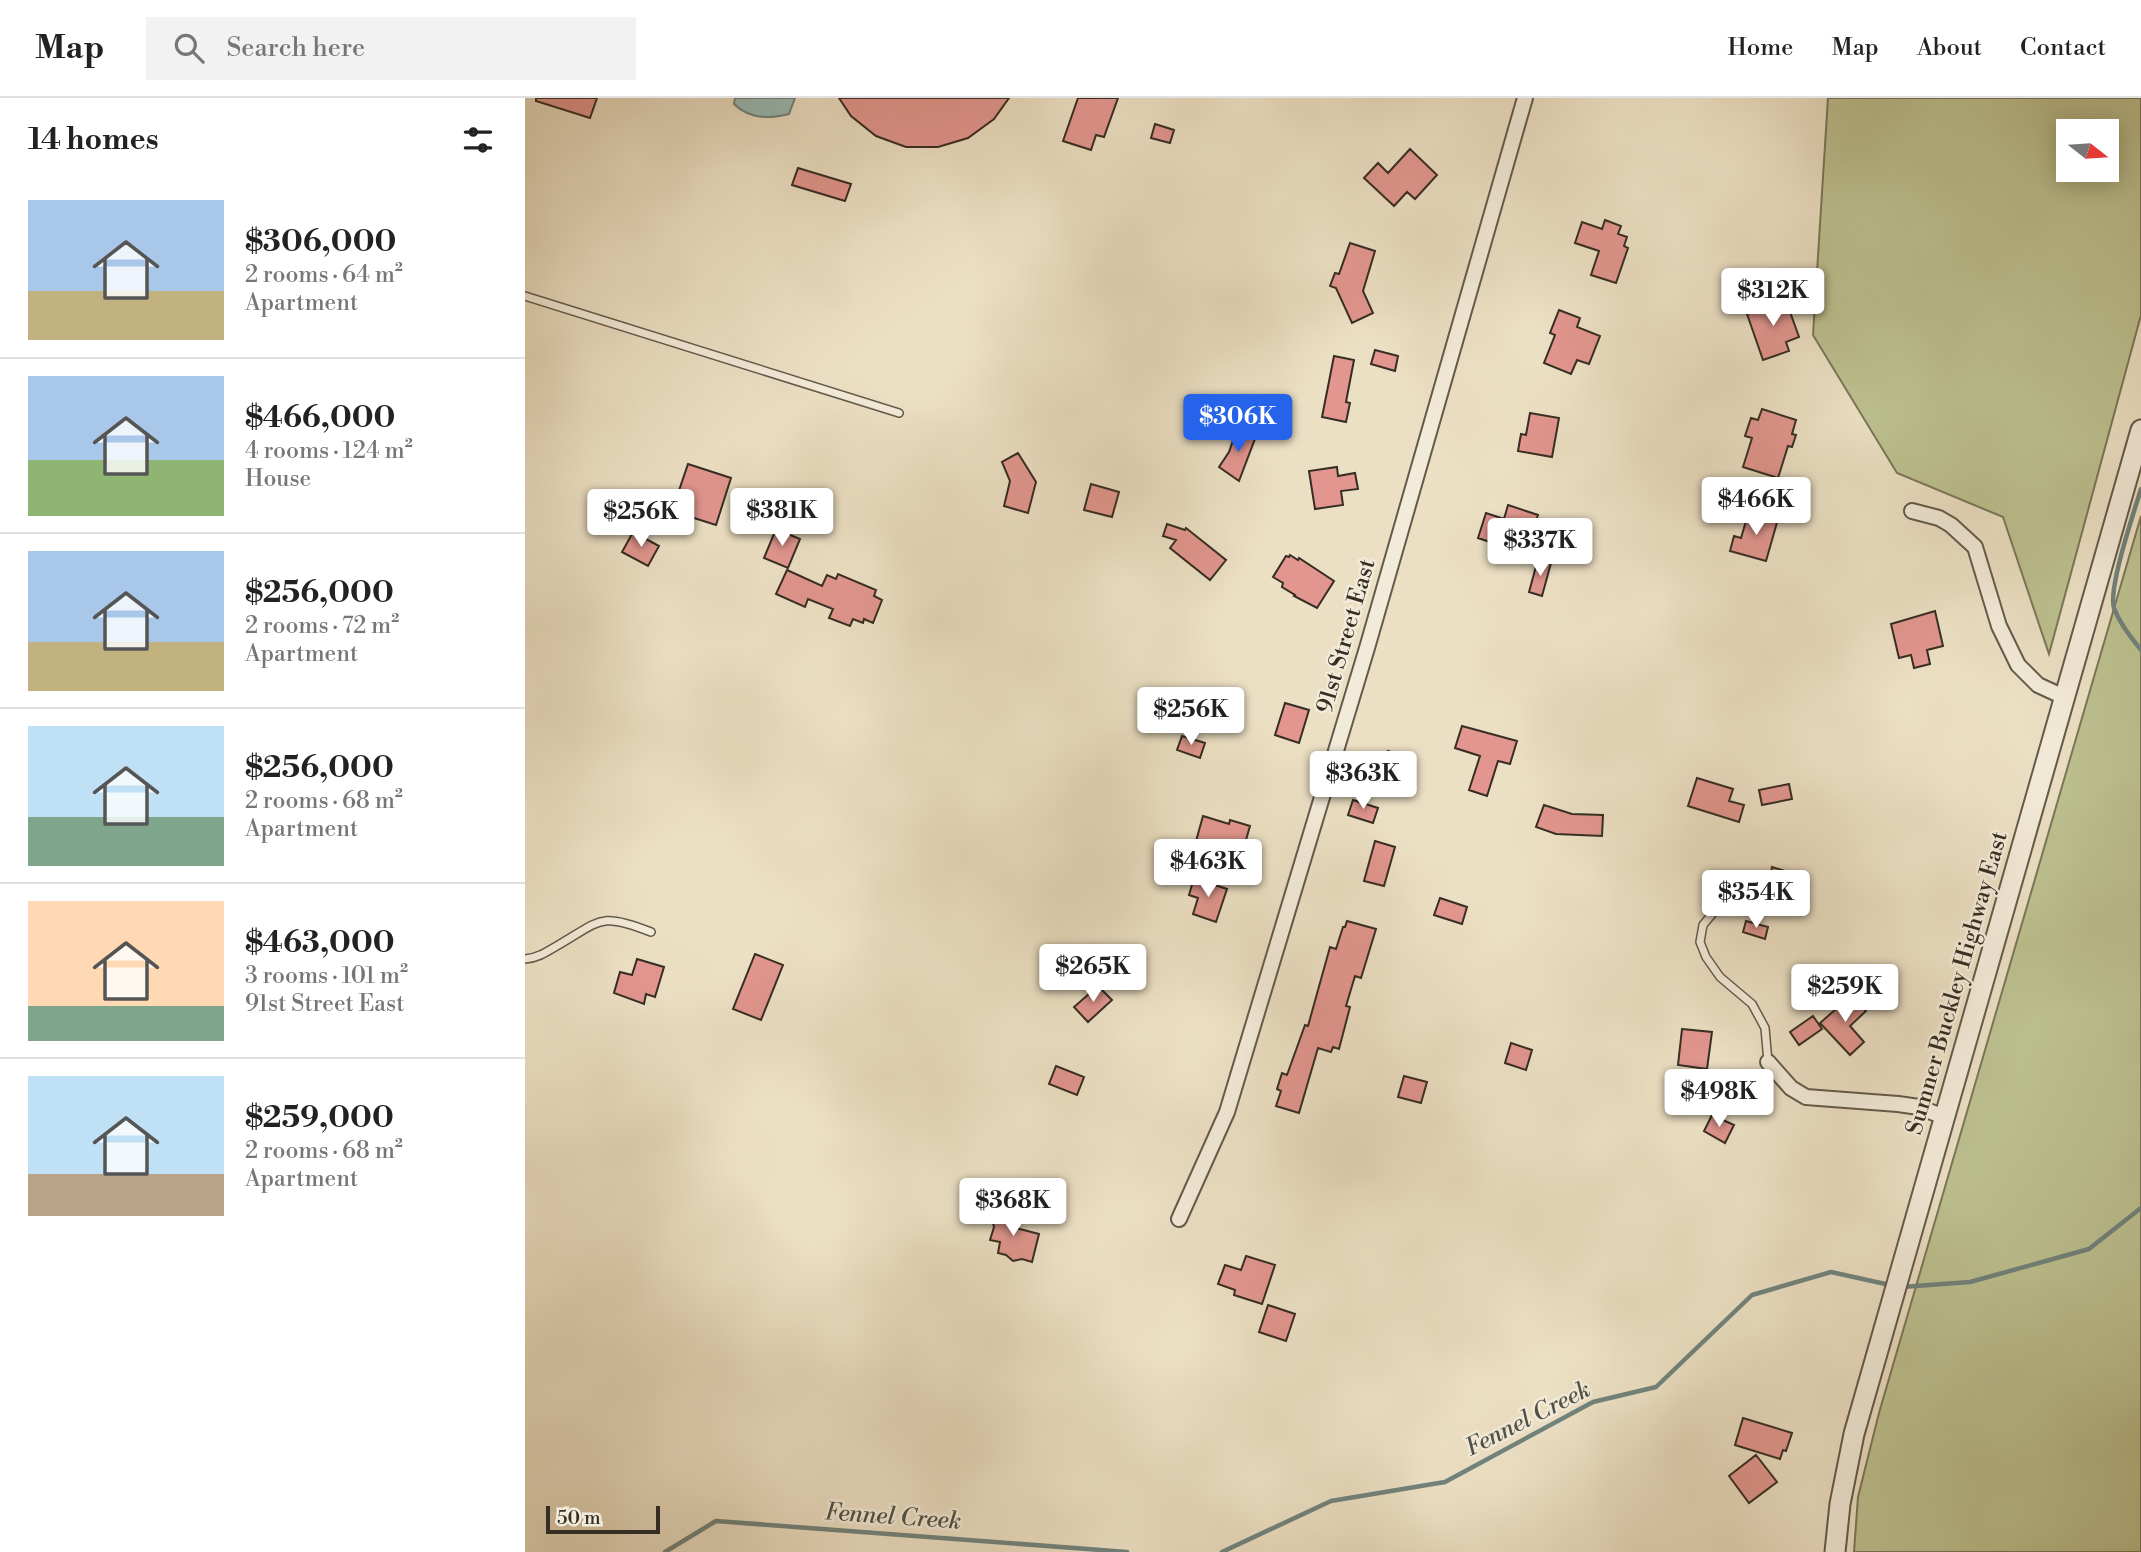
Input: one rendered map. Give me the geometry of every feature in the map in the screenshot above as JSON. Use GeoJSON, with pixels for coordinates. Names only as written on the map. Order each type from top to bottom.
{"type":"FeatureCollection","features":[{"type":"Feature","properties":{"kind":"street","name":"91st Street East"},"geometry":{"type":"LineString","coordinates":[[1178,1219],[1227,1112],[1367,649],[1525,98]]}},
{"type":"Feature","properties":{"kind":"street","name":"Sumner Buckley Highway East"},"geometry":{"type":"LineString","coordinates":[[1836,1552],[1840,1504],[1854,1434],[2141,430]]}},
{"type":"Feature","properties":{"kind":"street"},"geometry":{"type":"LineString","coordinates":[[1912,511],[1939,518],[1975,547],[1999,626],[2018,665],[2038,685],[2064,697]]}},
{"type":"Feature","properties":{"kind":"street"},"geometry":{"type":"LineString","coordinates":[[1768,1062],[1791,1088],[1806,1097],[1920,1107],[1944,1117]]}},
{"type":"Feature","properties":{"kind":"lane"},"geometry":{"type":"LineString","coordinates":[[525,296],[899,413]]}},
{"type":"Feature","properties":{"kind":"lane"},"geometry":{"type":"LineString","coordinates":[[1729,894],[1703,925],[1700,942],[1720,978],[1752,1004],[1765,1028],[1768,1062]]}},
{"type":"Feature","properties":{"kind":"lane"},"geometry":{"type":"LineString","coordinates":[[525,959],[538,957],[599,920],[615,920],[651,932]]}},
{"type":"Feature","properties":{"kind":"green space"},"geometry":{"type":"Polygon","coordinates":[[[1828,98],[2141,98],[2141,315],[2049,654],[2003,517],[1897,473],[1813,335],[1828,98]]]}},
{"type":"Feature","properties":{"kind":"green space"},"geometry":{"type":"Polygon","coordinates":[[[2141,516],[2141,1552],[1854,1552],[1858,1497],[1879,1413],[2141,516]]]}},
{"type":"Feature","properties":{"kind":"water"},"geometry":{"type":"Polygon","coordinates":[[[735,98],[795,98],[789,114],[767,117],[746,113],[734,104],[735,98]]]}},
{"type":"Feature","properties":{"kind":"building"},"geometry":{"type":"Polygon","coordinates":[[[536,98],[597,98],[590,118],[536,101],[536,98]]]}},
{"type":"Feature","properties":{"kind":"building"},"geometry":{"type":"Polygon","coordinates":[[[839,98],[1009,98],[994,119],[968,138],[938,147],[906,147],[876,136],[851,116],[839,98]]]}},
{"type":"Feature","properties":{"kind":"building"},"geometry":{"type":"Polygon","coordinates":[[[1078,98],[1118,98],[1104,137],[1096,135],[1091,150],[1063,141],[1078,98]]]}},
{"type":"Feature","properties":{"kind":"building"},"geometry":{"type":"Polygon","coordinates":[[[1155,124],[1174,130],[1170,143],[1151,138],[1155,124]]]}},
{"type":"Feature","properties":{"kind":"building"},"geometry":{"type":"Polygon","coordinates":[[[1410,149],[1437,175],[1415,199],[1407,192],[1394,206],[1364,178],[1378,163],[1388,173],[1410,149]]]}},
{"type":"Feature","properties":{"kind":"building"},"geometry":{"type":"Polygon","coordinates":[[[798,168],[851,184],[845,201],[792,185],[798,168]]]}},
{"type":"Feature","properties":{"kind":"building"},"geometry":{"type":"Polygon","coordinates":[[[1605,220],[1621,226],[1618,234],[1627,237],[1624,246],[1628,248],[1616,283],[1591,275],[1599,251],[1575,243],[1582,222],[1602,229],[1605,220]]]}},
{"type":"Feature","properties":{"kind":"building"},"geometry":{"type":"Polygon","coordinates":[[[1350,243],[1375,251],[1363,291],[1373,313],[1352,323],[1336,288],[1330,286],[1335,273],[1339,274],[1350,243]]]}},
{"type":"Feature","properties":{"kind":"building"},"geometry":{"type":"Polygon","coordinates":[[[1784,295],[1799,337],[1786,342],[1789,351],[1763,360],[1747,314],[1771,306],[1769,300],[1784,295]]]}},
{"type":"Feature","properties":{"kind":"building"},"geometry":{"type":"Polygon","coordinates":[[[1559,310],[1580,318],[1577,327],[1600,336],[1589,364],[1577,360],[1571,374],[1544,363],[1555,335],[1550,333],[1559,310]]]}},
{"type":"Feature","properties":{"kind":"building"},"geometry":{"type":"Polygon","coordinates":[[[1375,350],[1398,356],[1395,371],[1371,364],[1375,350]]]}},
{"type":"Feature","properties":{"kind":"building"},"geometry":{"type":"Polygon","coordinates":[[[1334,356],[1354,360],[1346,402],[1350,403],[1346,422],[1322,417],[1334,356]]]}},
{"type":"Feature","properties":{"kind":"building"},"geometry":{"type":"Polygon","coordinates":[[[1762,409],[1796,420],[1792,434],[1796,435],[1792,447],[1788,446],[1778,478],[1743,467],[1752,438],[1745,436],[1751,418],[1758,420],[1762,409]]]}},
{"type":"Feature","properties":{"kind":"building"},"geometry":{"type":"Polygon","coordinates":[[[1530,413],[1559,418],[1552,457],[1518,451],[1521,434],[1526,435],[1530,413]]]}},
{"type":"Feature","properties":{"kind":"building"},"geometry":{"type":"Polygon","coordinates":[[[1237,429],[1256,436],[1239,481],[1219,467],[1229,452],[1237,429]]]}},
{"type":"Feature","properties":{"kind":"building"},"geometry":{"type":"Polygon","coordinates":[[[1018,453],[1036,482],[1028,513],[1004,506],[1010,481],[1002,462],[1018,453]]]}},
{"type":"Feature","properties":{"kind":"building"},"geometry":{"type":"Polygon","coordinates":[[[688,464],[731,478],[716,525],[672,511],[688,464]]]}},
{"type":"Feature","properties":{"kind":"building"},"geometry":{"type":"Polygon","coordinates":[[[1337,467],[1338,476],[1355,473],[1358,489],[1341,491],[1343,505],[1315,509],[1309,471],[1337,467]]]}},
{"type":"Feature","properties":{"kind":"building"},"geometry":{"type":"Polygon","coordinates":[[[1091,484],[1119,492],[1112,517],[1084,510],[1091,484]]]}},
{"type":"Feature","properties":{"kind":"building"},"geometry":{"type":"Polygon","coordinates":[[[1508,505],[1538,515],[1530,538],[1515,533],[1513,541],[1498,536],[1496,544],[1478,538],[1486,513],[1504,519],[1508,505]]]}},
{"type":"Feature","properties":{"kind":"building"},"geometry":{"type":"Polygon","coordinates":[[[1749,511],[1778,519],[1766,561],[1730,551],[1734,536],[1741,538],[1749,511]]]}},
{"type":"Feature","properties":{"kind":"building"},"geometry":{"type":"Polygon","coordinates":[[[1167,524],[1185,530],[1186,528],[1226,560],[1210,580],[1170,548],[1176,540],[1163,536],[1167,524]]]}},
{"type":"Feature","properties":{"kind":"building"},"geometry":{"type":"Polygon","coordinates":[[[776,529],[800,539],[788,568],[764,558],[776,529]]]}},
{"type":"Feature","properties":{"kind":"building"},"geometry":{"type":"Polygon","coordinates":[[[633,532],[659,546],[648,566],[622,552],[633,532]]]}},
{"type":"Feature","properties":{"kind":"building"},"geometry":{"type":"Polygon","coordinates":[[[1290,555],[1334,581],[1317,608],[1294,596],[1282,587],[1283,583],[1273,577],[1286,556],[1290,555]]]}},
{"type":"Feature","properties":{"kind":"building"},"geometry":{"type":"Polygon","coordinates":[[[1538,559],[1551,563],[1542,596],[1529,592],[1538,559]]]}},
{"type":"Feature","properties":{"kind":"building"},"geometry":{"type":"Polygon","coordinates":[[[787,570],[822,586],[827,575],[836,579],[838,574],[876,590],[874,596],[882,600],[873,623],[864,619],[863,623],[853,619],[850,626],[829,618],[833,609],[808,599],[805,607],[776,594],[787,570]]]}},
{"type":"Feature","properties":{"kind":"building"},"geometry":{"type":"Polygon","coordinates":[[[1935,611],[1943,646],[1927,650],[1930,664],[1914,668],[1911,655],[1899,658],[1891,624],[1935,611]]]}},
{"type":"Feature","properties":{"kind":"building"},"geometry":{"type":"Polygon","coordinates":[[[1285,703],[1309,710],[1299,743],[1275,735],[1285,703]]]}},
{"type":"Feature","properties":{"kind":"building"},"geometry":{"type":"Polygon","coordinates":[[[1462,726],[1517,741],[1510,764],[1498,761],[1487,796],[1469,790],[1480,756],[1455,748],[1462,726]]]}},
{"type":"Feature","properties":{"kind":"building"},"geometry":{"type":"Polygon","coordinates":[[[1182,736],[1205,743],[1200,758],[1177,750],[1182,736]]]}},
{"type":"Feature","properties":{"kind":"building"},"geometry":{"type":"Polygon","coordinates":[[[1388,751],[1413,760],[1403,790],[1378,782],[1388,751]]]}},
{"type":"Feature","properties":{"kind":"building"},"geometry":{"type":"Polygon","coordinates":[[[1697,778],[1733,789],[1729,801],[1744,805],[1739,822],[1688,806],[1697,778]]]}},
{"type":"Feature","properties":{"kind":"building"},"geometry":{"type":"Polygon","coordinates":[[[1789,784],[1792,799],[1762,805],[1759,790],[1789,784]]]}},
{"type":"Feature","properties":{"kind":"building"},"geometry":{"type":"Polygon","coordinates":[[[1353,800],[1378,808],[1373,823],[1348,815],[1353,800]]]}},
{"type":"Feature","properties":{"kind":"building"},"geometry":{"type":"Polygon","coordinates":[[[1544,805],[1572,814],[1603,815],[1602,836],[1556,834],[1536,827],[1544,805]]]}},
{"type":"Feature","properties":{"kind":"building"},"geometry":{"type":"Polygon","coordinates":[[[1203,816],[1229,824],[1230,820],[1250,826],[1238,868],[1218,862],[1220,854],[1213,851],[1214,846],[1196,841],[1203,816]]]}},
{"type":"Feature","properties":{"kind":"building"},"geometry":{"type":"Polygon","coordinates":[[[1375,841],[1395,847],[1384,886],[1364,881],[1375,841]]]}},
{"type":"Feature","properties":{"kind":"building"},"geometry":{"type":"Polygon","coordinates":[[[1772,867],[1788,872],[1777,909],[1764,906],[1772,867]]]}},
{"type":"Feature","properties":{"kind":"building"},"geometry":{"type":"Polygon","coordinates":[[[1194,878],[1227,889],[1216,922],[1193,914],[1198,898],[1189,895],[1194,878]]]}},
{"type":"Feature","properties":{"kind":"building"},"geometry":{"type":"Polygon","coordinates":[[[1440,898],[1467,907],[1462,924],[1434,915],[1440,898]]]}},
{"type":"Feature","properties":{"kind":"building"},"geometry":{"type":"Polygon","coordinates":[[[1347,921],[1376,929],[1361,978],[1355,976],[1346,1006],[1350,1007],[1339,1049],[1333,1047],[1331,1052],[1318,1048],[1299,1113],[1276,1106],[1281,1091],[1277,1089],[1282,1073],[1287,1075],[1305,1025],[1308,1026],[1330,947],[1336,949],[1347,921]]]}},
{"type":"Feature","properties":{"kind":"building"},"geometry":{"type":"Polygon","coordinates":[[[1746,921],[1768,927],[1765,939],[1743,932],[1746,921]]]}},
{"type":"Feature","properties":{"kind":"building"},"geometry":{"type":"Polygon","coordinates":[[[755,954],[783,965],[761,1020],[733,1009],[755,954]]]}},
{"type":"Feature","properties":{"kind":"building"},"geometry":{"type":"Polygon","coordinates":[[[637,959],[664,967],[655,997],[646,994],[644,1004],[614,993],[620,972],[632,975],[637,959]]]}},
{"type":"Feature","properties":{"kind":"building"},"geometry":{"type":"Polygon","coordinates":[[[1098,986],[1112,1000],[1088,1022],[1074,1007],[1098,986]]]}},
{"type":"Feature","properties":{"kind":"building"},"geometry":{"type":"Polygon","coordinates":[[[1852,995],[1866,1011],[1850,1026],[1864,1042],[1850,1055],[1820,1023],[1852,995]]]}},
{"type":"Feature","properties":{"kind":"building"},"geometry":{"type":"Polygon","coordinates":[[[1813,1016],[1822,1029],[1799,1045],[1790,1032],[1813,1016]]]}},
{"type":"Feature","properties":{"kind":"building"},"geometry":{"type":"Polygon","coordinates":[[[1682,1029],[1712,1032],[1707,1069],[1678,1065],[1682,1029]]]}},
{"type":"Feature","properties":{"kind":"building"},"geometry":{"type":"Polygon","coordinates":[[[1511,1043],[1532,1050],[1526,1070],[1505,1063],[1511,1043]]]}},
{"type":"Feature","properties":{"kind":"building"},"geometry":{"type":"Polygon","coordinates":[[[1056,1066],[1084,1077],[1077,1095],[1049,1084],[1056,1066]]]}},
{"type":"Feature","properties":{"kind":"building"},"geometry":{"type":"Polygon","coordinates":[[[1404,1076],[1427,1082],[1421,1103],[1398,1097],[1404,1076]]]}},
{"type":"Feature","properties":{"kind":"building"},"geometry":{"type":"Polygon","coordinates":[[[1712,1115],[1734,1125],[1725,1143],[1704,1131],[1712,1115]]]}},
{"type":"Feature","properties":{"kind":"building"},"geometry":{"type":"Polygon","coordinates":[[[1008,1208],[1016,1228],[1039,1234],[1032,1262],[1022,1259],[1013,1261],[998,1253],[1000,1242],[990,1240],[994,1227],[991,1214],[1008,1208]]]}},
{"type":"Feature","properties":{"kind":"building"},"geometry":{"type":"Polygon","coordinates":[[[1246,1256],[1275,1265],[1262,1304],[1234,1295],[1235,1290],[1218,1284],[1225,1265],[1241,1270],[1246,1256]]]}},
{"type":"Feature","properties":{"kind":"building"},"geometry":{"type":"Polygon","coordinates":[[[1268,1305],[1295,1314],[1286,1341],[1259,1332],[1268,1305]]]}},
{"type":"Feature","properties":{"kind":"building"},"geometry":{"type":"Polygon","coordinates":[[[1743,1418],[1792,1433],[1780,1459],[1735,1445],[1743,1418]]]}},
{"type":"Feature","properties":{"kind":"building"},"geometry":{"type":"Polygon","coordinates":[[[1756,1455],[1777,1482],[1749,1503],[1729,1476],[1756,1455]]]}},
{"type":"Feature","properties":{"kind":"waterway","name":"Fennel Creek"},"geometry":{"type":"LineString","coordinates":[[2141,489],[2123,550],[2113,598],[2119,619],[2141,650]]}},
{"type":"Feature","properties":{"kind":"waterway","name":"Fennel Creek"},"geometry":{"type":"LineString","coordinates":[[1902,1287],[1970,1282],[2089,1249],[2141,1208]]}},
{"type":"Feature","properties":{"kind":"waterway","name":"Fennel Creek"},"geometry":{"type":"LineString","coordinates":[[1222,1552],[1331,1501],[1445,1482],[1593,1402],[1656,1387],[1752,1295],[1831,1272],[1890,1285]]}},
{"type":"Feature","properties":{"kind":"waterway","name":"Fennel Creek"},"geometry":{"type":"LineString","coordinates":[[665,1552],[716,1521],[1127,1552]]}}]}
